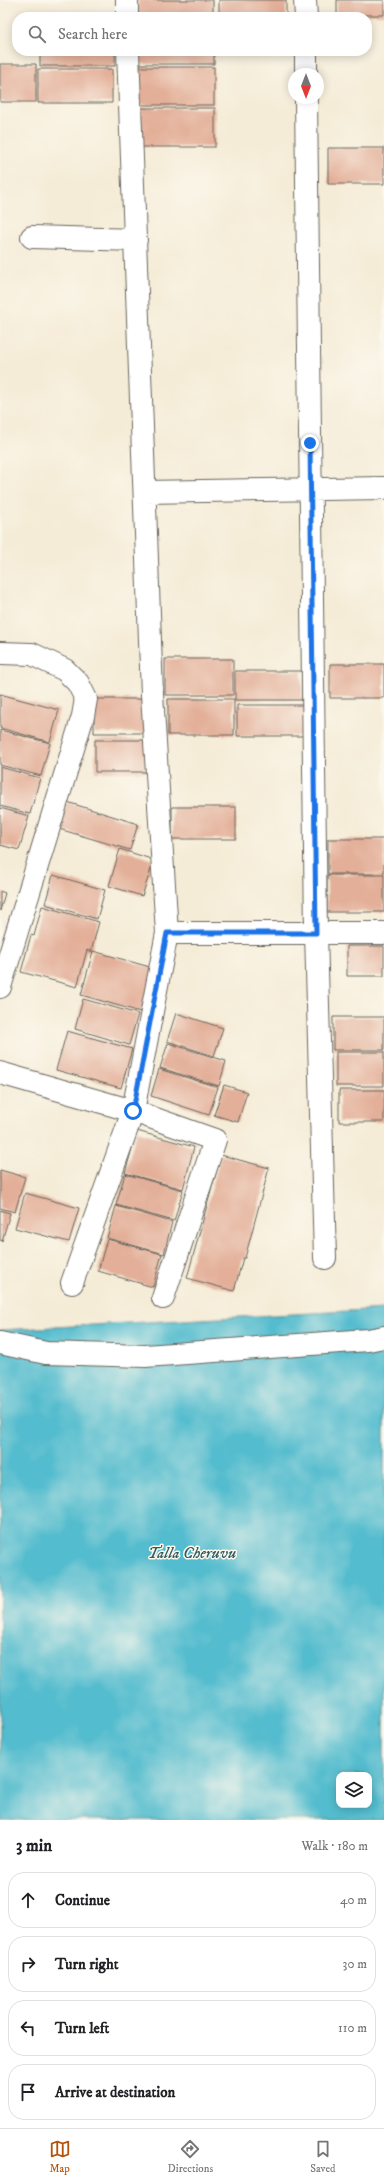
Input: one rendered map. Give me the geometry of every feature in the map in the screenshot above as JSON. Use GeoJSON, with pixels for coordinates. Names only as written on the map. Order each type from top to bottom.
{"type":"FeatureCollection","features":[{"type":"Feature","properties":{"kind":"street"},"geometry":{"type":"LineString","coordinates":[[127,0],[127,12]]}},
{"type":"Feature","properties":{"kind":"street"},"geometry":{"type":"LineString","coordinates":[[305,0],[306,12]]}},
{"type":"Feature","properties":{"kind":"street"},"geometry":{"type":"LineString","coordinates":[[72,1283],[133,1111],[167,933],[152,694],[128,56]]}},
{"type":"Feature","properties":{"kind":"street"},"geometry":{"type":"LineString","coordinates":[[306,56],[306,68]]}},
{"type":"Feature","properties":{"kind":"street"},"geometry":{"type":"LineString","coordinates":[[306,104],[316,933],[325,1258]]}},
{"type":"Feature","properties":{"kind":"street"},"geometry":{"type":"LineString","coordinates":[[32,237],[136,240]]}},
{"type":"Feature","properties":{"kind":"street"},"geometry":{"type":"LineString","coordinates":[[145,492],[384,488]]}},
{"type":"Feature","properties":{"kind":"street"},"geometry":{"type":"LineString","coordinates":[[0,653],[32,654],[65,670],[78,682],[86,699],[83,716],[0,987]]}},
{"type":"Feature","properties":{"kind":"street"},"geometry":{"type":"LineString","coordinates":[[167,933],[384,933]]}},
{"type":"Feature","properties":{"kind":"street"},"geometry":{"type":"LineString","coordinates":[[0,1072],[133,1111],[215,1140],[163,1298]]}},
{"type":"Feature","properties":{"kind":"street"},"geometry":{"type":"LineString","coordinates":[[0,1343],[46,1353],[145,1356],[368,1340],[384,1337]]}},
{"type":"Feature","properties":{"kind":"water","name":"Talla Cheruvu"},"geometry":{"type":"Polygon","coordinates":[[[384,1309],[384,1820],[0,1820],[0,1330],[384,1309]]]}},
{"type":"Feature","properties":{"kind":"building"},"geometry":{"type":"Polygon","coordinates":[[[138,0],[213,0],[213,12],[138,12],[138,0]]]}},
{"type":"Feature","properties":{"kind":"building"},"geometry":{"type":"Polygon","coordinates":[[[219,0],[286,0],[286,12],[219,12],[219,0]]]}},
{"type":"Feature","properties":{"kind":"building"},"geometry":{"type":"Polygon","coordinates":[[[337,0],[384,0],[384,15],[372,15],[372,12],[337,12],[337,0]]]}},
{"type":"Feature","properties":{"kind":"building"},"geometry":{"type":"Polygon","coordinates":[[[40,56],[115,56],[115,66],[40,66],[40,56]]]}},
{"type":"Feature","properties":{"kind":"building"},"geometry":{"type":"Polygon","coordinates":[[[137,56],[214,56],[214,64],[137,64],[137,56]]]}},
{"type":"Feature","properties":{"kind":"building"},"geometry":{"type":"Polygon","coordinates":[[[0,64],[36,64],[36,102],[0,102],[0,64]]]}},
{"type":"Feature","properties":{"kind":"building"},"geometry":{"type":"Polygon","coordinates":[[[136,67],[214,67],[214,105],[136,105],[136,67]]]}},
{"type":"Feature","properties":{"kind":"building"},"geometry":{"type":"Polygon","coordinates":[[[38,69],[112,69],[112,103],[38,103],[38,69]]]}},
{"type":"Feature","properties":{"kind":"building"},"geometry":{"type":"Polygon","coordinates":[[[137,108],[215,108],[215,147],[137,147],[137,108]]]}},
{"type":"Feature","properties":{"kind":"building"},"geometry":{"type":"Polygon","coordinates":[[[328,148],[384,148],[384,184],[328,184],[328,148]]]}},
{"type":"Feature","properties":{"kind":"building"},"geometry":{"type":"Polygon","coordinates":[[[165,659],[233,659],[233,695],[165,695],[165,659]]]}},
{"type":"Feature","properties":{"kind":"building"},"geometry":{"type":"Polygon","coordinates":[[[330,664],[384,664],[384,698],[330,698],[330,664]]]}},
{"type":"Feature","properties":{"kind":"building"},"geometry":{"type":"Polygon","coordinates":[[[235,671],[302,671],[302,700],[235,700],[235,671]]]}},
{"type":"Feature","properties":{"kind":"building"},"geometry":{"type":"Polygon","coordinates":[[[0,694],[59,710],[50,742],[0,728],[0,694]]]}},
{"type":"Feature","properties":{"kind":"building"},"geometry":{"type":"Polygon","coordinates":[[[94,699],[149,699],[149,733],[94,733],[94,699]]]}},
{"type":"Feature","properties":{"kind":"building"},"geometry":{"type":"Polygon","coordinates":[[[168,699],[234,699],[234,735],[168,735],[168,699]]]}},
{"type":"Feature","properties":{"kind":"building"},"geometry":{"type":"Polygon","coordinates":[[[237,705],[304,705],[304,736],[237,736],[237,705]]]}},
{"type":"Feature","properties":{"kind":"building"},"geometry":{"type":"Polygon","coordinates":[[[0,730],[50,743],[41,776],[0,765],[0,730]]]}},
{"type":"Feature","properties":{"kind":"building"},"geometry":{"type":"Polygon","coordinates":[[[95,740],[151,740],[151,772],[95,772],[95,740]]]}},
{"type":"Feature","properties":{"kind":"building"},"geometry":{"type":"Polygon","coordinates":[[[0,767],[40,778],[30,814],[0,806],[0,767]]]}},
{"type":"Feature","properties":{"kind":"building"},"geometry":{"type":"Polygon","coordinates":[[[67,802],[138,824],[130,850],[59,829],[67,802]]]}},
{"type":"Feature","properties":{"kind":"building"},"geometry":{"type":"Polygon","coordinates":[[[172,807],[236,807],[236,839],[172,839],[172,807]]]}},
{"type":"Feature","properties":{"kind":"building"},"geometry":{"type":"Polygon","coordinates":[[[0,808],[29,816],[19,850],[0,845],[0,808]]]}},
{"type":"Feature","properties":{"kind":"building"},"geometry":{"type":"Polygon","coordinates":[[[328,839],[384,839],[384,874],[328,874],[328,839]]]}},
{"type":"Feature","properties":{"kind":"building"},"geometry":{"type":"Polygon","coordinates":[[[120,849],[154,860],[142,896],[109,886],[120,849]]]}},
{"type":"Feature","properties":{"kind":"building"},"geometry":{"type":"Polygon","coordinates":[[[53,875],[105,890],[97,919],[45,904],[53,875]]]}},
{"type":"Feature","properties":{"kind":"building"},"geometry":{"type":"Polygon","coordinates":[[[327,875],[384,875],[384,912],[327,912],[327,875]]]}},
{"type":"Feature","properties":{"kind":"building"},"geometry":{"type":"Polygon","coordinates":[[[0,891],[5,893],[0,911],[0,891]]]}},
{"type":"Feature","properties":{"kind":"building"},"geometry":{"type":"Polygon","coordinates":[[[42,906],[99,922],[91,952],[87,950],[77,987],[21,972],[31,935],[34,936],[42,906]]]}},
{"type":"Feature","properties":{"kind":"building"},"geometry":{"type":"Polygon","coordinates":[[[347,946],[384,946],[384,976],[347,976],[347,946]]]}},
{"type":"Feature","properties":{"kind":"building"},"geometry":{"type":"Polygon","coordinates":[[[93,951],[157,969],[144,1013],[81,995],[93,951]]]}},
{"type":"Feature","properties":{"kind":"building"},"geometry":{"type":"Polygon","coordinates":[[[83,999],[138,1014],[129,1045],[75,1029],[83,999]]]}},
{"type":"Feature","properties":{"kind":"building"},"geometry":{"type":"Polygon","coordinates":[[[176,1013],[223,1028],[214,1056],[167,1041],[176,1013]]]}},
{"type":"Feature","properties":{"kind":"building"},"geometry":{"type":"Polygon","coordinates":[[[333,1017],[384,1017],[384,1050],[333,1050],[333,1017]]]}},
{"type":"Feature","properties":{"kind":"building"},"geometry":{"type":"Polygon","coordinates":[[[67,1031],[132,1049],[121,1088],[56,1070],[67,1031]]]}},
{"type":"Feature","properties":{"kind":"building"},"geometry":{"type":"Polygon","coordinates":[[[168,1043],[226,1061],[219,1086],[160,1068],[168,1043]]]}},
{"type":"Feature","properties":{"kind":"building"},"geometry":{"type":"Polygon","coordinates":[[[336,1052],[384,1052],[384,1086],[336,1086],[336,1052]]]}},
{"type":"Feature","properties":{"kind":"building"},"geometry":{"type":"Polygon","coordinates":[[[159,1069],[218,1087],[209,1115],[151,1096],[159,1069]]]}},
{"type":"Feature","properties":{"kind":"building"},"geometry":{"type":"Polygon","coordinates":[[[224,1085],[247,1092],[238,1122],[214,1115],[224,1085]]]}},
{"type":"Feature","properties":{"kind":"building"},"geometry":{"type":"Polygon","coordinates":[[[339,1090],[384,1090],[384,1122],[339,1122],[339,1090]]]}},
{"type":"Feature","properties":{"kind":"building"},"geometry":{"type":"Polygon","coordinates":[[[137,1131],[194,1147],[183,1189],[125,1173],[137,1131]]]}},
{"type":"Feature","properties":{"kind":"building"},"geometry":{"type":"Polygon","coordinates":[[[221,1155],[269,1168],[245,1258],[243,1258],[234,1291],[187,1278],[221,1155]]]}},
{"type":"Feature","properties":{"kind":"building"},"geometry":{"type":"Polygon","coordinates":[[[0,1170],[25,1177],[15,1212],[0,1208],[0,1170]]]}},
{"type":"Feature","properties":{"kind":"building"},"geometry":{"type":"Polygon","coordinates":[[[125,1174],[183,1190],[174,1221],[116,1205],[125,1174]]]}},
{"type":"Feature","properties":{"kind":"building"},"geometry":{"type":"Polygon","coordinates":[[[25,1193],[79,1208],[69,1242],[15,1228],[25,1193]]]}},
{"type":"Feature","properties":{"kind":"building"},"geometry":{"type":"Polygon","coordinates":[[[116,1206],[172,1222],[164,1254],[107,1238],[116,1206]]]}},
{"type":"Feature","properties":{"kind":"building"},"geometry":{"type":"Polygon","coordinates":[[[0,1210],[10,1213],[2,1241],[0,1240],[0,1210]]]}},
{"type":"Feature","properties":{"kind":"building"},"geometry":{"type":"Polygon","coordinates":[[[107,1239],[162,1254],[153,1287],[98,1271],[107,1239]]]}},
{"type":"Feature","properties":{"kind":"route"},"geometry":{"type":"LineString","coordinates":[[133,1111],[167,933],[316,933],[310,443]]}}]}
